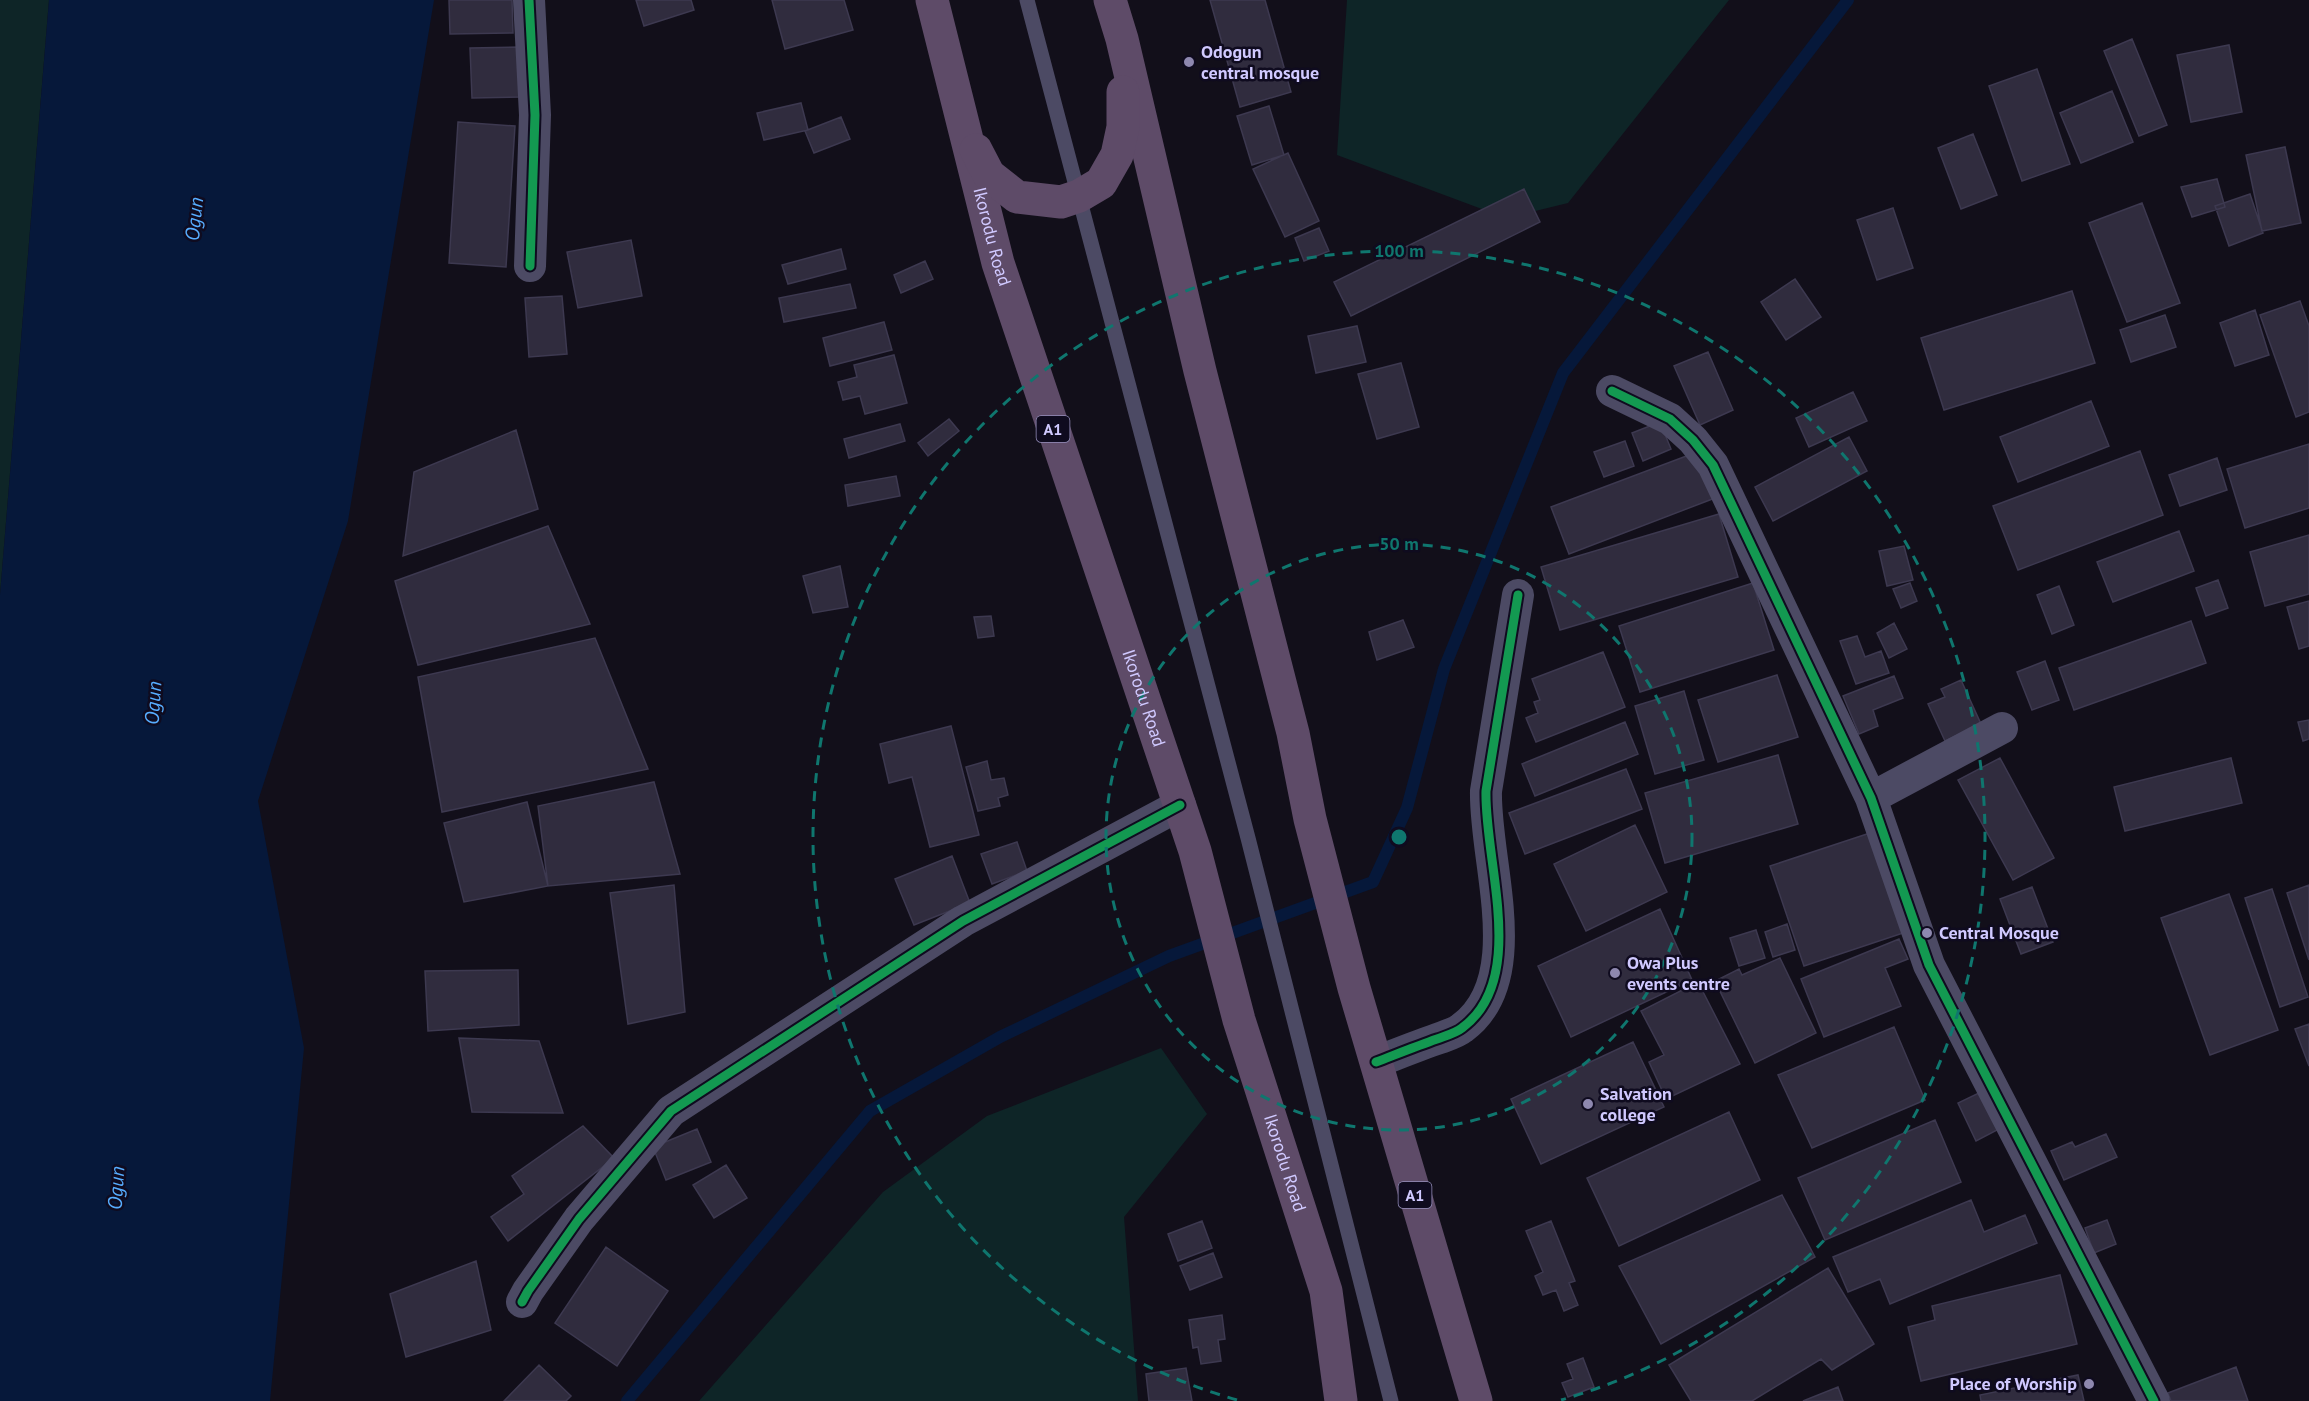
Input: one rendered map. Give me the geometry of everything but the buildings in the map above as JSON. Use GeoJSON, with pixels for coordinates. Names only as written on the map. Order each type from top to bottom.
{"type":"FeatureCollection","features":[{"type":"Feature","properties":{"kind":"highway","name":"Ikorodu Road"},"geometry":{"type":"LineString","coordinates":[[932,0],[998,263],[1195,851],[1239,1020],[1326,1291],[1341,1401]]}},
{"type":"Feature","properties":{"kind":"highway","name":"A1"},"geometry":{"type":"LineString","coordinates":[[1110,0],[1122,39],[1200,371],[1293,733],[1310,819],[1354,988],[1476,1401]]}},
{"type":"Feature","properties":{"kind":"highway"},"geometry":{"type":"LineString","coordinates":[[967,133],[989,175],[1017,197],[1061,202],[1079,196],[1101,183],[1117,155],[1123,127],[1122,39]]}},
{"type":"Feature","properties":{"kind":"street"},"geometry":{"type":"LineString","coordinates":[[530,0],[535,114],[530,266]]}},
{"type":"Feature","properties":{"kind":"street"},"geometry":{"type":"LineString","coordinates":[[1612,391],[1670,419],[1693,440],[1713,465],[1871,798],[1929,965],[2154,1401]]}},
{"type":"Feature","properties":{"kind":"street"},"geometry":{"type":"LineString","coordinates":[[1377,1062],[1462,1029],[1487,1002],[1497,967],[1500,927],[1485,817],[1486,791],[1518,595]]}},
{"type":"Feature","properties":{"kind":"street"},"geometry":{"type":"LineString","coordinates":[[1871,798],[2002,728]]}},
{"type":"Feature","properties":{"kind":"street"},"geometry":{"type":"LineString","coordinates":[[522,1302],[579,1219],[670,1112],[963,921],[1180,805]]}},
{"type":"Feature","properties":{"kind":"lane"},"geometry":{"type":"LineString","coordinates":[[1027,0],[1248,838],[1391,1401]]}},
{"type":"Feature","properties":{"kind":"lane"},"geometry":{"type":"LineString","coordinates":[[1326,1291],[1326,1401]]}},
{"type":"Feature","properties":{"kind":"green space"},"geometry":{"type":"Polygon","coordinates":[[[0,0],[49,0],[0,595],[0,0]]]}},
{"type":"Feature","properties":{"kind":"green space"},"geometry":{"type":"Polygon","coordinates":[[[1347,0],[1729,0],[1568,203],[1506,218],[1337,155],[1347,0]]]}},
{"type":"Feature","properties":{"kind":"green space"},"geometry":{"type":"Polygon","coordinates":[[[1161,1048],[1207,1114],[1124,1217],[1138,1401],[699,1401],[883,1192],[987,1116],[1161,1048]]]}},
{"type":"Feature","properties":{"kind":"water","name":"Ogun"},"geometry":{"type":"Polygon","coordinates":[[[49,0],[434,0],[348,521],[258,801],[304,1048],[270,1401],[0,1401],[0,595],[49,0]]]}},
{"type":"Feature","properties":{"kind":"waterway"},"geometry":{"type":"LineString","coordinates":[[627,1401],[870,1111],[1000,1037],[1169,956],[1373,882],[1407,808],[1444,669],[1563,373],[1848,0]]}},
{"type":"Feature","properties":{"kind":"cycle path"},"geometry":{"type":"LineString","coordinates":[[529,0],[535,115],[530,266]]}},
{"type":"Feature","properties":{"kind":"cycle path"},"geometry":{"type":"LineString","coordinates":[[1612,391],[1670,419],[1693,440],[1713,465],[1871,798],[1929,965],[2154,1401]]}},
{"type":"Feature","properties":{"kind":"cycle path"},"geometry":{"type":"LineString","coordinates":[[1376,1062],[1460,1030],[1482,1007],[1494,980],[1499,950],[1498,917],[1486,791],[1518,595]]}},
{"type":"Feature","properties":{"kind":"cycle path"},"geometry":{"type":"LineString","coordinates":[[522,1302],[579,1219],[671,1111],[963,921],[1180,805]]}},
{"type":"Feature","properties":{"kind":"place","name":"Odogun central mosque"},"geometry":{"type":"Point","coordinates":[1189,62]}},
{"type":"Feature","properties":{"kind":"place","name":"Central Mosque"},"geometry":{"type":"Point","coordinates":[1927,933]}},
{"type":"Feature","properties":{"kind":"place","name":"Owa Plus events centre"},"geometry":{"type":"Point","coordinates":[1615,973]}},
{"type":"Feature","properties":{"kind":"place","name":"Salvation college"},"geometry":{"type":"Point","coordinates":[1588,1104]}},
{"type":"Feature","properties":{"kind":"place","name":"Place of Worship"},"geometry":{"type":"Point","coordinates":[2089,1384]}}]}
